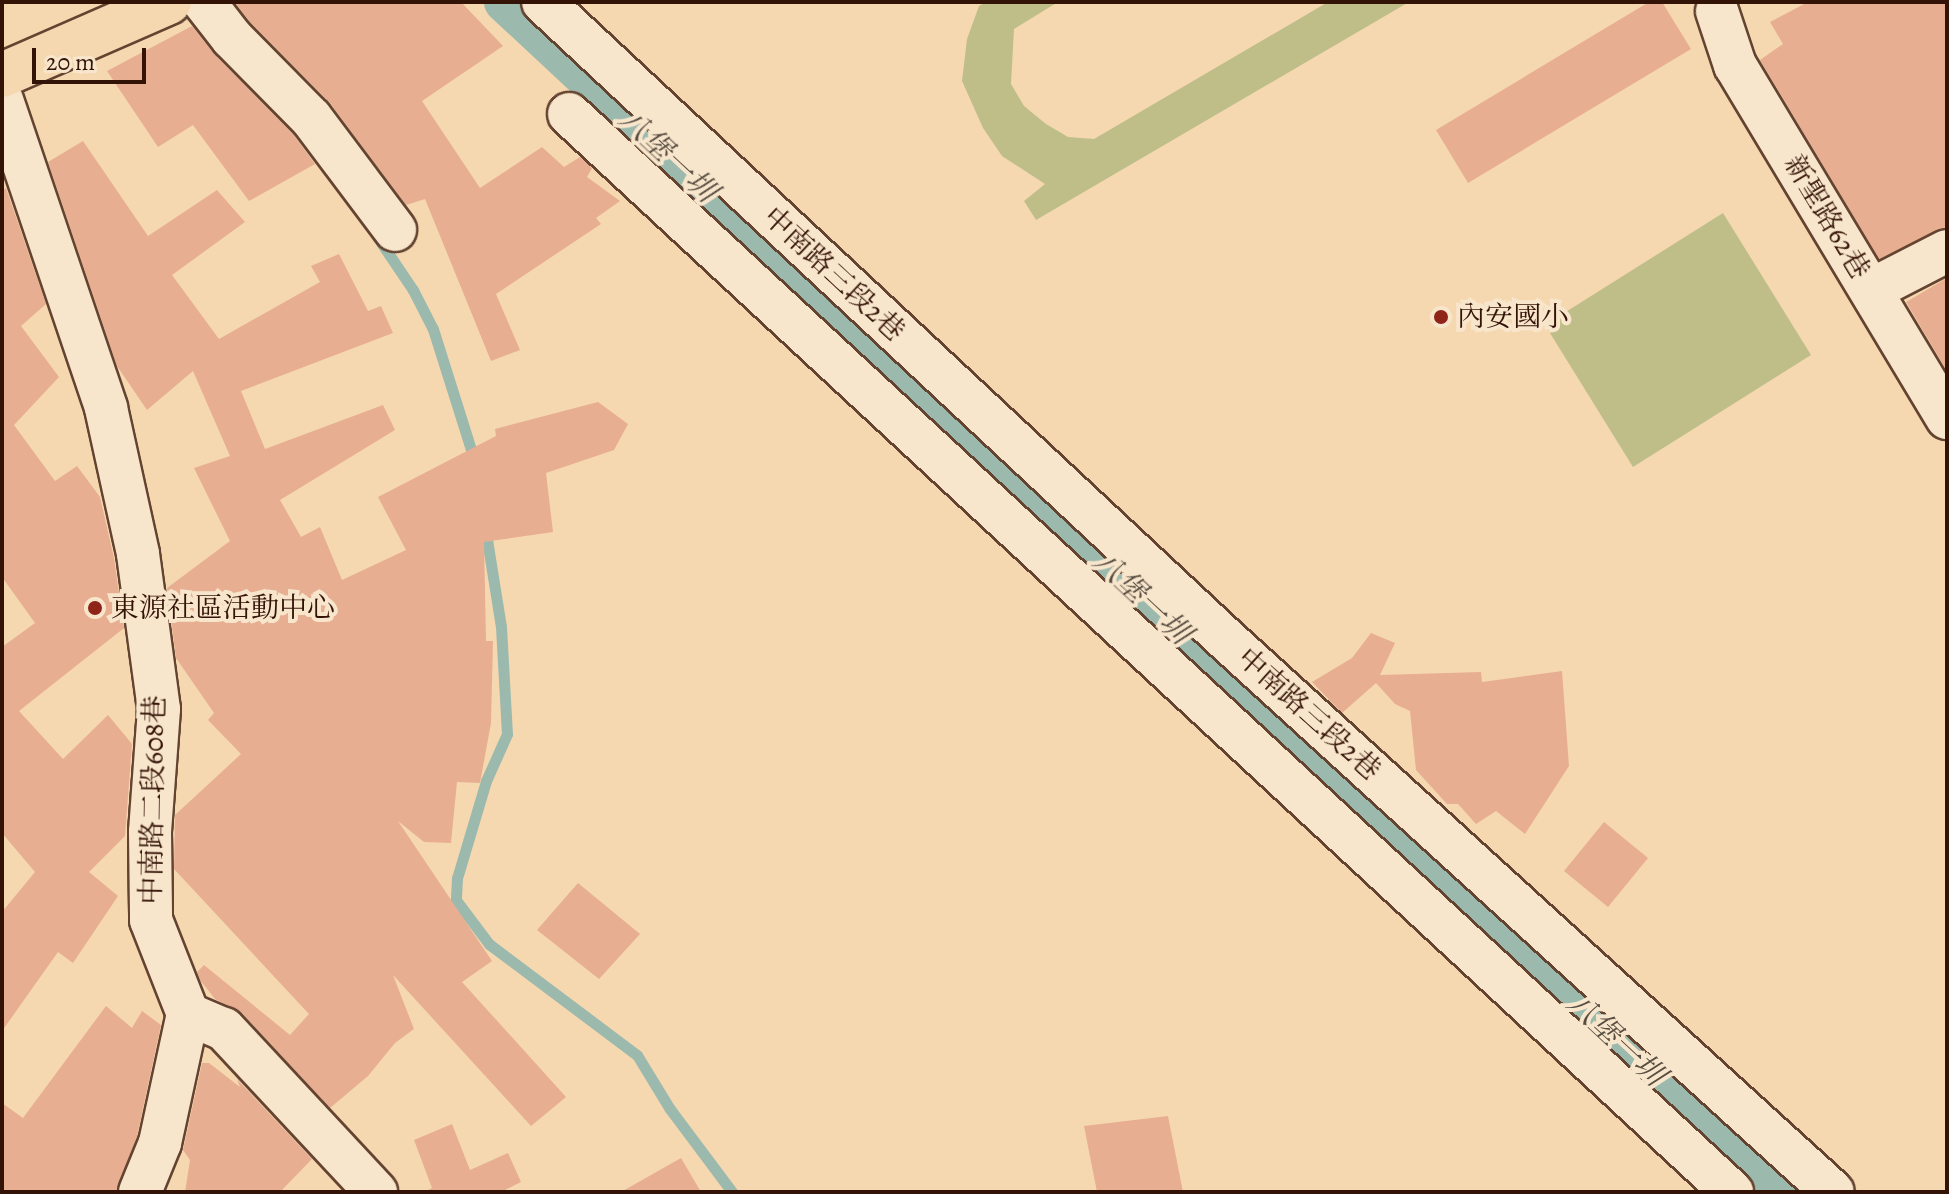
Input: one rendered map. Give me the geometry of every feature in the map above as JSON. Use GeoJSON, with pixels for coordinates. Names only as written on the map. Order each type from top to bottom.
{"type":"FeatureCollection","features":[{"type":"Feature","properties":{"kind":"main road"},"geometry":{"type":"LineString","coordinates":[[2,75],[169,2]]}},
{"type":"Feature","properties":{"kind":"lane"},"geometry":{"type":"LineString","coordinates":[[204,2],[232,38],[311,118],[395,230]]}},
{"type":"Feature","properties":{"kind":"lane","name":"中南路三段2巷"},"geometry":{"type":"LineString","coordinates":[[543,2],[1230,643],[1833,1192]]}},
{"type":"Feature","properties":{"kind":"lane","name":"新聖路62巷"},"geometry":{"type":"LineString","coordinates":[[1719,5],[1735,65],[1947,418]]}},
{"type":"Feature","properties":{"kind":"lane","name":"中南路二段608巷"},"geometry":{"type":"LineString","coordinates":[[2,100],[106,408],[138,554],[159,709],[150,832],[151,920],[188,1014]]}},
{"type":"Feature","properties":{"kind":"lane"},"geometry":{"type":"LineString","coordinates":[[569,114],[1732,1192]]}},
{"type":"Feature","properties":{"kind":"lane"},"geometry":{"type":"LineString","coordinates":[[1871,290],[1947,251]]}},
{"type":"Feature","properties":{"kind":"lane"},"geometry":{"type":"LineString","coordinates":[[140,1192],[160,1143],[188,1014],[224,1029],[376,1192]]}},
{"type":"Feature","properties":{"kind":"shaded area"},"geometry":{"type":"Polygon","coordinates":[[[986,2],[1058,2],[1014,29],[1011,84],[1024,106],[1046,124],[1068,137],[1094,139],[1328,2],[1409,2],[1036,220],[1024,201],[1045,184],[1002,156],[983,128],[962,81],[967,39],[979,6],[986,2]]]}},
{"type":"Feature","properties":{"kind":"shaded area"},"geometry":{"type":"Polygon","coordinates":[[[1723,213],[1811,355],[1633,467],[1545,325],[1723,213]]]}},
{"type":"Feature","properties":{"kind":"building"},"geometry":{"type":"Polygon","coordinates":[[[461,2],[503,46],[422,101],[480,188],[542,147],[564,167],[580,157],[592,168],[587,177],[620,201],[596,218],[601,224],[496,294],[520,350],[491,361],[425,199],[406,205],[330,103],[250,22],[236,4],[461,2]]]}},
{"type":"Feature","properties":{"kind":"building"},"geometry":{"type":"Polygon","coordinates":[[[1649,2],[1662,2],[1691,49],[1468,183],[1436,130],[1649,2]]]}},
{"type":"Feature","properties":{"kind":"building"},"geometry":{"type":"Polygon","coordinates":[[[1808,2],[1947,2],[1947,227],[1879,259],[1760,60],[1783,44],[1770,22],[1808,2]]]}},
{"type":"Feature","properties":{"kind":"building"},"geometry":{"type":"Polygon","coordinates":[[[192,26],[215,55],[293,134],[315,164],[249,201],[193,125],[158,147],[107,71],[192,26]]]}},
{"type":"Feature","properties":{"kind":"building"},"geometry":{"type":"Polygon","coordinates":[[[83,141],[148,236],[217,190],[245,222],[172,275],[219,339],[320,282],[311,266],[339,254],[368,311],[381,306],[393,333],[241,391],[265,449],[383,405],[395,430],[280,500],[301,537],[320,527],[342,580],[406,550],[378,497],[496,436],[495,429],[598,402],[628,424],[614,450],[546,473],[553,532],[484,542],[486,641],[493,641],[491,723],[480,783],[457,782],[451,843],[424,842],[398,821],[492,961],[462,982],[566,1097],[531,1126],[393,975],[414,1029],[395,1043],[368,1076],[330,1108],[242,1013],[215,999],[200,980],[197,972],[204,965],[290,1035],[309,1014],[174,869],[175,815],[241,754],[208,720],[214,713],[176,658],[167,588],[230,541],[194,468],[230,456],[193,371],[147,410],[117,366],[48,162],[83,141]]]}},
{"type":"Feature","properties":{"kind":"building"},"geometry":{"type":"Polygon","coordinates":[[[6,188],[46,304],[21,326],[59,377],[14,425],[55,481],[77,466],[100,497],[114,558],[124,628],[19,711],[63,759],[108,715],[132,744],[125,836],[89,872],[118,896],[73,963],[58,952],[2,1031],[2,912],[35,872],[2,833],[2,647],[35,623],[2,577],[2,191],[6,188]]]}},
{"type":"Feature","properties":{"kind":"building"},"geometry":{"type":"Polygon","coordinates":[[[1947,278],[1947,371],[1906,302],[1947,278]]]}},
{"type":"Feature","properties":{"kind":"building"},"geometry":{"type":"Polygon","coordinates":[[[1371,633],[1395,643],[1380,675],[1481,672],[1482,682],[1562,671],[1569,766],[1525,834],[1496,811],[1476,824],[1458,804],[1447,804],[1416,770],[1410,711],[1395,704],[1376,683],[1342,713],[1312,682],[1352,658],[1371,633]]]}},
{"type":"Feature","properties":{"kind":"building"},"geometry":{"type":"Polygon","coordinates":[[[1604,822],[1648,858],[1608,907],[1564,871],[1604,822]]]}},
{"type":"Feature","properties":{"kind":"building"},"geometry":{"type":"Polygon","coordinates":[[[578,883],[640,934],[599,979],[537,930],[578,883]]]}},
{"type":"Feature","properties":{"kind":"building"},"geometry":{"type":"Polygon","coordinates":[[[106,1006],[132,1028],[142,1011],[161,1025],[137,1136],[117,1192],[2,1192],[2,1103],[23,1118],[106,1006]]]}},
{"type":"Feature","properties":{"kind":"building"},"geometry":{"type":"Polygon","coordinates":[[[202,1063],[209,1063],[240,1087],[237,1079],[312,1159],[280,1192],[185,1192],[190,1160],[183,1150],[202,1063]]]}},
{"type":"Feature","properties":{"kind":"building"},"geometry":{"type":"Polygon","coordinates":[[[1168,1116],[1183,1192],[1097,1192],[1084,1126],[1168,1116]]]}},
{"type":"Feature","properties":{"kind":"building"},"geometry":{"type":"Polygon","coordinates":[[[452,1124],[470,1170],[508,1153],[521,1182],[501,1192],[424,1192],[432,1188],[414,1140],[452,1124]]]}},
{"type":"Feature","properties":{"kind":"building"},"geometry":{"type":"Polygon","coordinates":[[[681,1158],[701,1192],[621,1192],[681,1158]]]}},
{"type":"Feature","properties":{"kind":"waterway","name":"八堡一圳"},"geometry":{"type":"LineString","coordinates":[[504,2],[1780,1192]]}},
{"type":"Feature","properties":{"kind":"waterway"},"geometry":{"type":"LineString","coordinates":[[378,238],[413,290],[433,329],[475,462]]}},
{"type":"Feature","properties":{"kind":"waterway"},"geometry":{"type":"LineString","coordinates":[[485,527],[501,627],[507,734],[486,781],[457,878],[456,900],[489,944],[637,1055],[670,1109],[732,1192]]}},
{"type":"Feature","properties":{"kind":"place","name":"內安國小"},"geometry":{"type":"Point","coordinates":[1441,317]}},
{"type":"Feature","properties":{"kind":"place","name":"東源社區活動中心"},"geometry":{"type":"Point","coordinates":[95,608]}}]}
